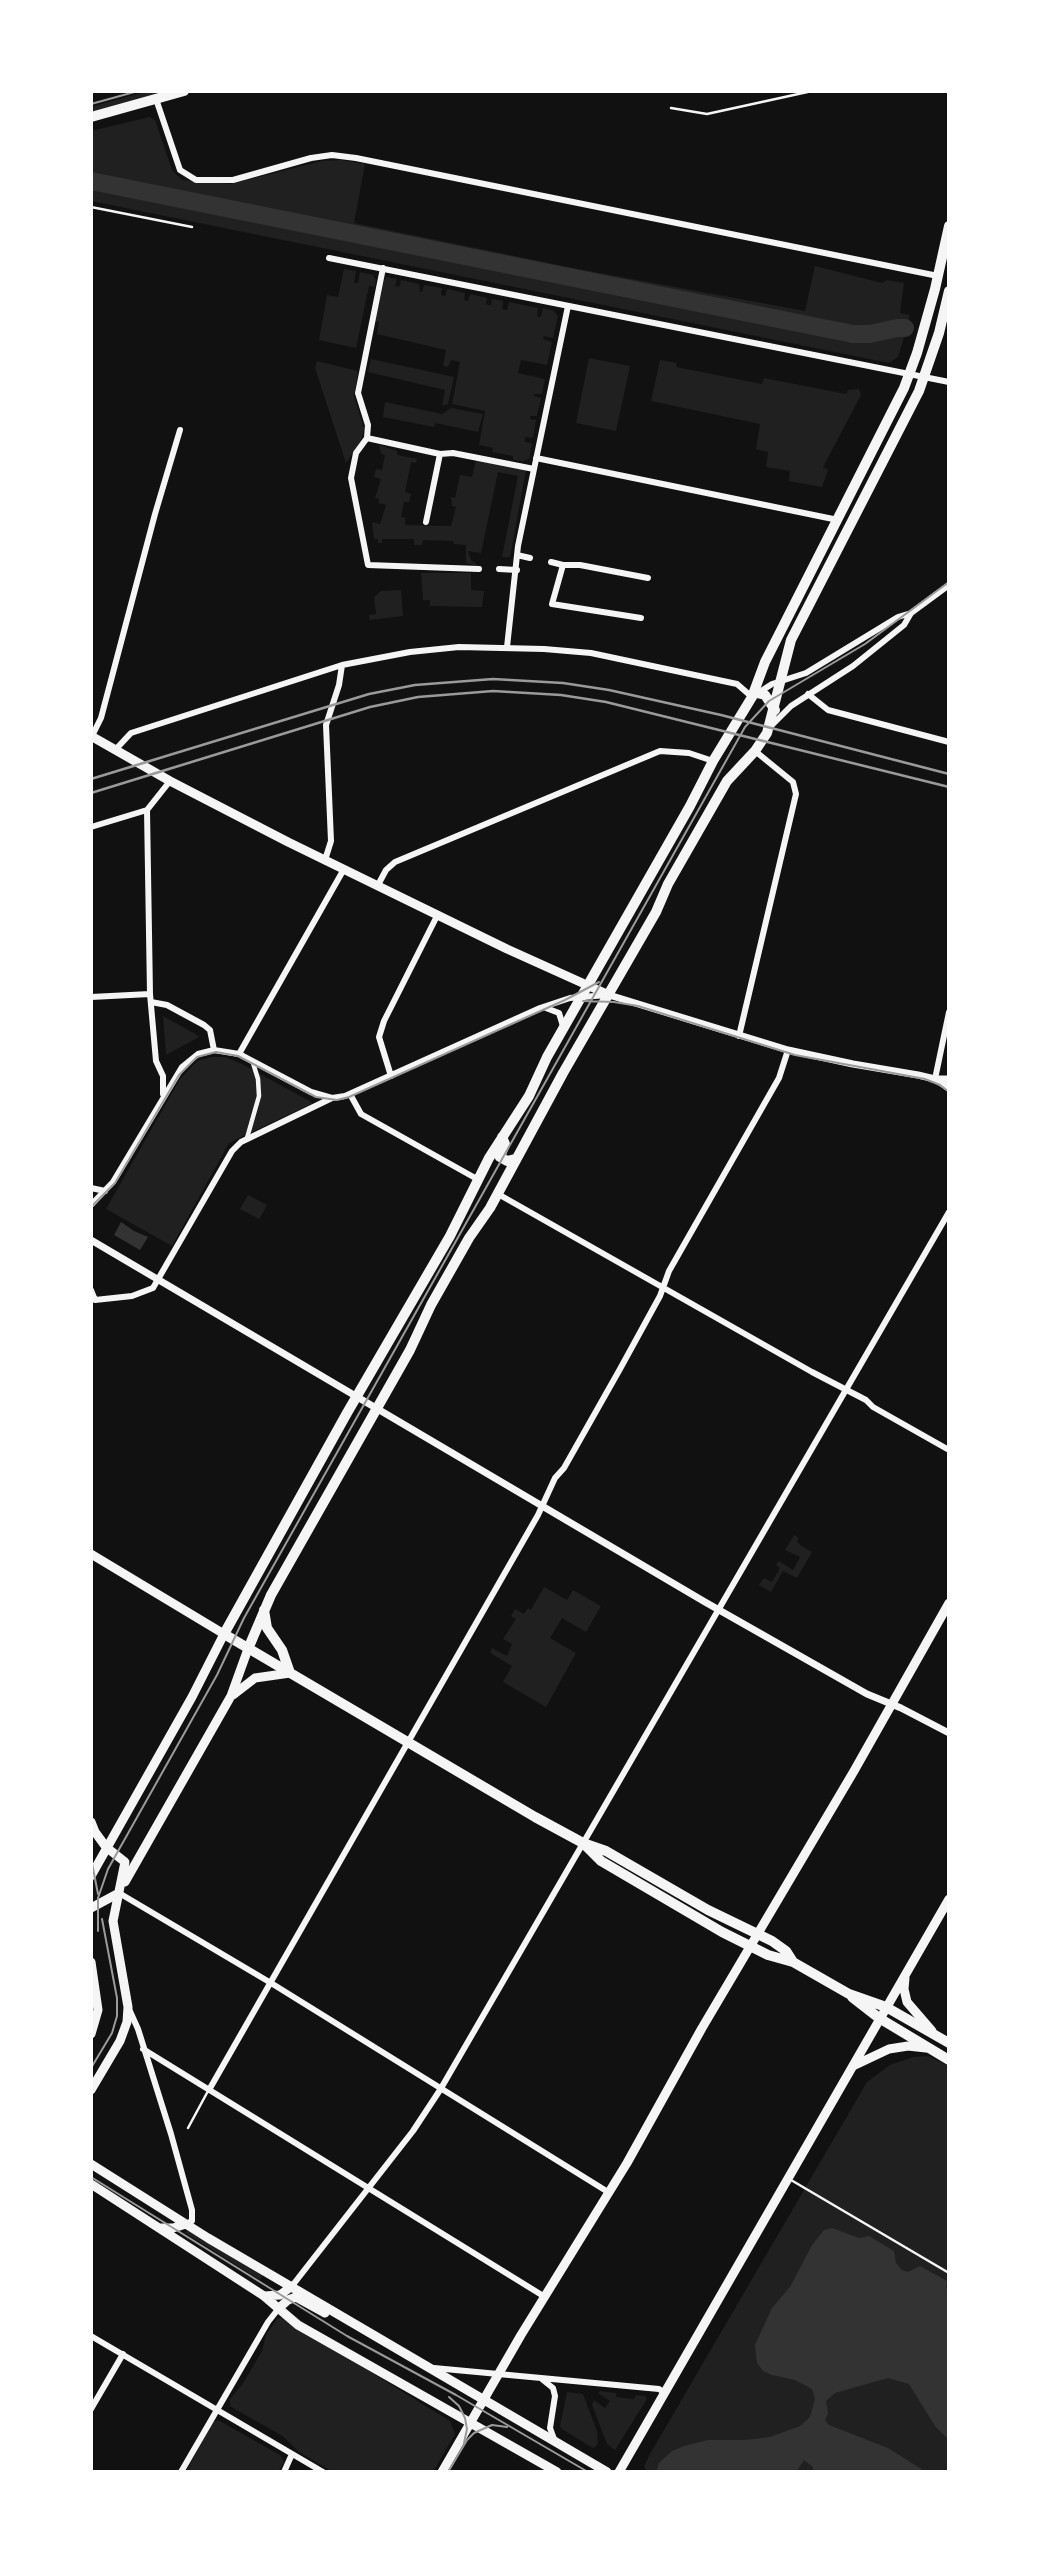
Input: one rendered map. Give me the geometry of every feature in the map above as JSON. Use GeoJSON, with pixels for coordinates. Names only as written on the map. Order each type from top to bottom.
{"type":"FeatureCollection","features":[{"type":"Feature","properties":{"kind":"main road"},"geometry":{"type":"LineString","coordinates":[[91,117],[184,91]]}},
{"type":"Feature","properties":{"kind":"main road"},"geometry":{"type":"LineString","coordinates":[[92,1872],[192,1697],[224,1634],[356,1398],[450,1236],[477,1179],[529,1096],[580,997],[690,806],[734,723],[755,695],[765,662],[910,373],[938,276],[949,226]]}},
{"type":"Feature","properties":{"kind":"main road"},"geometry":{"type":"LineString","coordinates":[[91,1908],[119,1893],[232,1696],[264,1610],[469,1238],[502,1197],[515,1159],[609,995],[721,790],[755,751],[769,728],[791,640],[926,377],[949,291]]}},
{"type":"Feature","properties":{"kind":"main road"},"geometry":{"type":"LineString","coordinates":[[755,695],[765,695],[775,710]]}},
{"type":"Feature","properties":{"kind":"main road"},"geometry":{"type":"LineString","coordinates":[[91,736],[325,860],[609,995]]}},
{"type":"Feature","properties":{"kind":"main road"},"geometry":{"type":"LineString","coordinates":[[502,1136],[505,1144],[500,1157],[507,1161],[515,1159]]}},
{"type":"Feature","properties":{"kind":"main road"},"geometry":{"type":"LineString","coordinates":[[91,1554],[248,1649],[583,1843],[606,1851],[714,1913],[783,1948],[793,1962]]}},
{"type":"Feature","properties":{"kind":"main road"},"geometry":{"type":"LineString","coordinates":[[442,2472],[626,2163],[949,1603]]}},
{"type":"Feature","properties":{"kind":"main road"},"geometry":{"type":"LineString","coordinates":[[264,1610],[267,1628],[282,1650],[290,1673]]}},
{"type":"Feature","properties":{"kind":"main road"},"geometry":{"type":"LineString","coordinates":[[232,1696],[255,1678],[290,1673]]}},
{"type":"Feature","properties":{"kind":"main road"},"geometry":{"type":"LineString","coordinates":[[91,1822],[106,1847],[125,1862],[114,1912],[114,1927],[128,2007],[127,2022],[120,2041],[91,2090]]}},
{"type":"Feature","properties":{"kind":"main road"},"geometry":{"type":"LineString","coordinates":[[583,1843],[601,1861],[627,1878],[750,1946],[774,1958],[793,1962],[849,1994],[879,2018],[949,2060]]}},
{"type":"Feature","properties":{"kind":"main road"},"geometry":{"type":"LineString","coordinates":[[619,2472],[949,1899]]}},
{"type":"Feature","properties":{"kind":"main road"},"geometry":{"type":"LineString","coordinates":[[91,1962],[94,2008],[91,2034]]}},
{"type":"Feature","properties":{"kind":"main road"},"geometry":{"type":"LineString","coordinates":[[908,1969],[904,1985],[907,2002],[936,2034]]}},
{"type":"Feature","properties":{"kind":"main road"},"geometry":{"type":"LineString","coordinates":[[849,1994],[886,2007],[949,2043]]}},
{"type":"Feature","properties":{"kind":"main road"},"geometry":{"type":"LineString","coordinates":[[851,2068],[889,2049],[916,2046],[931,2049]]}},
{"type":"Feature","properties":{"kind":"main road"},"geometry":{"type":"LineString","coordinates":[[91,2164],[186,2224],[607,2472]]}},
{"type":"Feature","properties":{"kind":"main road"},"geometry":{"type":"LineString","coordinates":[[91,2184],[264,2296],[298,2325],[557,2472]]}},
{"type":"Feature","properties":{"kind":"main road"},"geometry":{"type":"LineString","coordinates":[[155,2226],[173,2228],[186,2224]]}},
{"type":"Feature","properties":{"kind":"main road"},"geometry":{"type":"LineString","coordinates":[[264,2296],[280,2295],[292,2286]]}},
{"type":"Feature","properties":{"kind":"main road"},"geometry":{"type":"LineString","coordinates":[[279,2308],[296,2297],[365,2335],[383,2341]]}},
{"type":"Feature","properties":{"kind":"street"},"geometry":{"type":"LineString","coordinates":[[156,99],[180,170],[203,182],[221,182],[252,176],[311,158],[332,155],[938,276]]}},
{"type":"Feature","properties":{"kind":"street"},"geometry":{"type":"LineString","coordinates":[[329,258],[949,382]]}},
{"type":"Feature","properties":{"kind":"street"},"geometry":{"type":"LineString","coordinates":[[383,268],[358,393],[369,425],[367,438],[356,453],[351,478],[368,565],[479,569]]}},
{"type":"Feature","properties":{"kind":"street"},"geometry":{"type":"LineString","coordinates":[[507,647],[517,555],[568,306]]}},
{"type":"Feature","properties":{"kind":"street"},"geometry":{"type":"LineString","coordinates":[[91,736],[101,718],[180,430]]}},
{"type":"Feature","properties":{"kind":"street"},"geometry":{"type":"LineString","coordinates":[[367,438],[440,454],[453,453],[534,468]]}},
{"type":"Feature","properties":{"kind":"street"},"geometry":{"type":"LineString","coordinates":[[426,522],[440,454]]}},
{"type":"Feature","properties":{"kind":"street"},"geometry":{"type":"LineString","coordinates":[[536,457],[838,520]]}},
{"type":"Feature","properties":{"kind":"street"},"geometry":{"type":"LineString","coordinates":[[517,555],[530,558]]}},
{"type":"Feature","properties":{"kind":"street"},"geometry":{"type":"LineString","coordinates":[[551,562],[648,578]]}},
{"type":"Feature","properties":{"kind":"street"},"geometry":{"type":"LineString","coordinates":[[563,565],[552,604],[641,618]]}},
{"type":"Feature","properties":{"kind":"street"},"geometry":{"type":"LineString","coordinates":[[499,569],[517,570]]}},
{"type":"Feature","properties":{"kind":"street"},"geometry":{"type":"LineString","coordinates":[[116,749],[131,733],[342,665],[410,652],[459,647],[507,647],[591,653],[737,684],[755,695],[780,681],[806,673],[898,617],[911,613],[949,585]]}},
{"type":"Feature","properties":{"kind":"street"},"geometry":{"type":"LineString","coordinates":[[769,728],[790,706],[853,666],[904,625],[911,613]]}},
{"type":"Feature","properties":{"kind":"street"},"geometry":{"type":"LineString","coordinates":[[325,860],[330,848],[331,830],[326,724],[339,685],[342,665]]}},
{"type":"Feature","properties":{"kind":"street"},"geometry":{"type":"LineString","coordinates":[[808,694],[828,710],[949,742]]}},
{"type":"Feature","properties":{"kind":"street"},"geometry":{"type":"LineString","coordinates":[[378,885],[386,870],[395,862],[660,751],[690,753],[713,761]]}},
{"type":"Feature","properties":{"kind":"street"},"geometry":{"type":"LineString","coordinates":[[738,1036],[796,794],[793,782],[755,751]]}},
{"type":"Feature","properties":{"kind":"street"},"geometry":{"type":"LineString","coordinates":[[91,827],[147,810],[170,780]]}},
{"type":"Feature","properties":{"kind":"street"},"geometry":{"type":"LineString","coordinates":[[147,810],[150,994],[156,1061],[163,1076],[163,1097]]}},
{"type":"Feature","properties":{"kind":"street"},"geometry":{"type":"LineString","coordinates":[[239,1054],[344,869]]}},
{"type":"Feature","properties":{"kind":"street"},"geometry":{"type":"LineString","coordinates":[[391,1076],[379,1037],[384,1021],[439,914]]}},
{"type":"Feature","properties":{"kind":"street"},"geometry":{"type":"LineString","coordinates":[[91,997],[150,994]]}},
{"type":"Feature","properties":{"kind":"street"},"geometry":{"type":"LineString","coordinates":[[95,1300],[149,1292],[232,1151],[247,1139],[332,1098],[350,1094],[540,1008],[570,998],[609,995],[788,1051],[935,1079],[949,1079]]}},
{"type":"Feature","properties":{"kind":"street"},"geometry":{"type":"LineString","coordinates":[[151,1002],[167,1004],[204,1025],[210,1030],[214,1050]]}},
{"type":"Feature","properties":{"kind":"street"},"geometry":{"type":"LineString","coordinates":[[540,1008],[559,1013],[563,1028]]}},
{"type":"Feature","properties":{"kind":"street"},"geometry":{"type":"LineString","coordinates":[[935,1079],[949,1012]]}},
{"type":"Feature","properties":{"kind":"street"},"geometry":{"type":"LineString","coordinates":[[91,1205],[105,1191],[126,1161],[177,1074],[198,1054],[214,1050],[239,1054],[311,1091],[332,1098]]}},
{"type":"Feature","properties":{"kind":"street"},"geometry":{"type":"LineString","coordinates":[[209,2090],[555,1478],[564,1468],[610,1386],[663,1288],[669,1271],[779,1078],[788,1051]]}},
{"type":"Feature","properties":{"kind":"street"},"geometry":{"type":"LineString","coordinates":[[247,1139],[259,1096],[257,1072],[249,1058]]}},
{"type":"Feature","properties":{"kind":"street"},"geometry":{"type":"LineString","coordinates":[[935,1079],[949,1088]]}},
{"type":"Feature","properties":{"kind":"street"},"geometry":{"type":"LineString","coordinates":[[350,1094],[361,1114],[477,1179]]}},
{"type":"Feature","properties":{"kind":"street"},"geometry":{"type":"LineString","coordinates":[[91,1188],[105,1191]]}},
{"type":"Feature","properties":{"kind":"street"},"geometry":{"type":"LineString","coordinates":[[502,1197],[812,1373],[846,1389],[949,1450]]}},
{"type":"Feature","properties":{"kind":"street"},"geometry":{"type":"LineString","coordinates":[[292,2286],[413,2130],[440,2090],[949,1212]]}},
{"type":"Feature","properties":{"kind":"street"},"geometry":{"type":"LineString","coordinates":[[91,1240],[719,1610],[867,1694],[949,1733]]}},
{"type":"Feature","properties":{"kind":"street"},"geometry":{"type":"LineString","coordinates":[[91,1290],[95,1300],[91,1308]]}},
{"type":"Feature","properties":{"kind":"street"},"geometry":{"type":"LineString","coordinates":[[119,1893],[271,1983],[608,2192]]}},
{"type":"Feature","properties":{"kind":"street"},"geometry":{"type":"LineString","coordinates":[[128,2007],[138,2029],[192,2210],[191,2221],[186,2224]]}},
{"type":"Feature","properties":{"kind":"street"},"geometry":{"type":"LineString","coordinates":[[936,2034],[949,2036]]}},
{"type":"Feature","properties":{"kind":"street"},"geometry":{"type":"LineString","coordinates":[[143,2049],[545,2297]]}},
{"type":"Feature","properties":{"kind":"street"},"geometry":{"type":"LineString","coordinates":[[181,2472],[268,2322],[279,2308]]}},
{"type":"Feature","properties":{"kind":"street"},"geometry":{"type":"LineString","coordinates":[[91,2336],[323,2472]]}},
{"type":"Feature","properties":{"kind":"street"},"geometry":{"type":"LineString","coordinates":[[91,2409],[123,2354]]}},
{"type":"Feature","properties":{"kind":"street"},"geometry":{"type":"LineString","coordinates":[[421,2364],[498,2376],[659,2389],[665,2393]]}},
{"type":"Feature","properties":{"kind":"street"},"geometry":{"type":"LineString","coordinates":[[541,2379],[549,2384],[555,2396],[550,2428],[555,2441]]}},
{"type":"Feature","properties":{"kind":"street"},"geometry":{"type":"LineString","coordinates":[[284,2472],[292,2454]]}},
{"type":"Feature","properties":{"kind":"lane"},"geometry":{"type":"LineString","coordinates":[[671,108],[707,114],[812,91]]}},
{"type":"Feature","properties":{"kind":"lane"},"geometry":{"type":"LineString","coordinates":[[91,206],[192,227]]}},
{"type":"Feature","properties":{"kind":"lane"},"geometry":{"type":"LineString","coordinates":[[188,2128],[209,2090]]}},
{"type":"Feature","properties":{"kind":"lane"},"geometry":{"type":"LineString","coordinates":[[788,2179],[949,2273]]}},
{"type":"Feature","properties":{"kind":"shaded area"},"geometry":{"type":"Polygon","coordinates":[[[148,91],[167,91],[91,112],[91,107],[148,91]]]}},
{"type":"Feature","properties":{"kind":"shaded area"},"geometry":{"type":"Polygon","coordinates":[[[150,117],[155,120],[172,170],[182,180],[231,184],[322,161],[341,160],[365,164],[354,223],[578,269],[805,311],[815,266],[882,283],[887,280],[904,283],[900,313],[910,315],[898,357],[889,363],[91,201],[91,131],[150,117]]]}},
{"type":"Feature","properties":{"kind":"shaded area"},"geometry":{"type":"Polygon","coordinates":[[[344,269],[356,271],[354,283],[358,283],[360,272],[373,275],[376,280],[375,287],[369,286],[356,348],[319,340],[327,295],[338,297],[344,269]]]}},
{"type":"Feature","properties":{"kind":"shaded area"},"geometry":{"type":"Polygon","coordinates":[[[387,277],[397,279],[395,286],[399,287],[401,280],[419,284],[420,292],[424,285],[442,288],[441,295],[445,296],[447,289],[465,293],[464,300],[468,301],[470,294],[487,298],[488,305],[491,305],[492,299],[503,301],[502,309],[507,310],[509,302],[538,308],[539,317],[543,308],[554,311],[558,316],[553,338],[544,336],[543,339],[552,342],[547,365],[521,360],[518,373],[545,379],[542,394],[534,394],[541,398],[537,416],[530,416],[530,419],[536,420],[533,438],[525,437],[525,442],[532,443],[529,459],[513,460],[513,456],[492,452],[493,448],[479,445],[485,411],[452,404],[460,362],[451,360],[448,367],[443,366],[446,350],[377,334],[379,322],[375,321],[384,280],[387,277]]]}},
{"type":"Feature","properties":{"kind":"shaded area"},"geometry":{"type":"Polygon","coordinates":[[[589,358],[630,366],[616,431],[576,423],[589,358]]]}},
{"type":"Feature","properties":{"kind":"shaded area"},"geometry":{"type":"Polygon","coordinates":[[[371,359],[454,377],[448,404],[442,406],[445,390],[368,372],[371,359]]]}},
{"type":"Feature","properties":{"kind":"shaded area"},"geometry":{"type":"Polygon","coordinates":[[[660,360],[677,363],[676,367],[762,384],[764,378],[846,394],[848,390],[859,389],[861,395],[823,467],[828,470],[822,487],[789,481],[790,471],[766,467],[768,452],[756,449],[760,424],[651,401],[660,360]]]}},
{"type":"Feature","properties":{"kind":"shaded area"},"geometry":{"type":"Polygon","coordinates":[[[317,361],[358,371],[354,396],[364,429],[361,440],[346,463],[315,368],[317,361]]]}},
{"type":"Feature","properties":{"kind":"shaded area"},"geometry":{"type":"Polygon","coordinates":[[[385,402],[442,414],[451,408],[483,414],[478,432],[435,423],[434,427],[383,417],[385,402]]]}},
{"type":"Feature","properties":{"kind":"shaded area"},"geometry":{"type":"Polygon","coordinates":[[[379,445],[397,451],[397,455],[417,459],[416,463],[411,462],[405,492],[411,494],[409,502],[404,502],[401,517],[405,518],[405,525],[451,526],[456,507],[452,506],[451,497],[455,498],[460,475],[472,477],[476,460],[526,470],[510,557],[502,557],[518,476],[498,472],[481,553],[468,551],[471,560],[479,566],[466,563],[466,545],[454,544],[453,541],[423,540],[422,545],[414,545],[414,539],[382,539],[382,543],[378,543],[378,539],[374,539],[372,522],[380,524],[386,505],[378,503],[379,499],[375,498],[381,479],[374,477],[376,469],[382,470],[385,455],[381,454],[379,445]]]}},
{"type":"Feature","properties":{"kind":"shaded area"},"geometry":{"type":"Polygon","coordinates":[[[421,573],[471,573],[471,590],[484,591],[482,607],[430,606],[430,600],[423,600],[421,573]]]}},
{"type":"Feature","properties":{"kind":"shaded area"},"geometry":{"type":"Polygon","coordinates":[[[401,590],[403,616],[370,620],[369,615],[376,614],[374,597],[381,591],[401,590]]]}},
{"type":"Feature","properties":{"kind":"shaded area"},"geometry":{"type":"Polygon","coordinates":[[[163,1016],[199,1036],[199,1037],[166,1055],[163,1016]]]}},
{"type":"Feature","properties":{"kind":"shaded area"},"geometry":{"type":"Polygon","coordinates":[[[225,1057],[240,1063],[313,1103],[229,1143],[172,1246],[106,1209],[180,1079],[197,1061],[225,1057]]]}},
{"type":"Feature","properties":{"kind":"shaded area"},"geometry":{"type":"Polygon","coordinates":[[[248,1195],[267,1205],[259,1219],[240,1209],[248,1195]]]}},
{"type":"Feature","properties":{"kind":"shaded area"},"geometry":{"type":"Polygon","coordinates":[[[121,1222],[148,1237],[140,1250],[114,1235],[121,1222]]]}},
{"type":"Feature","properties":{"kind":"shaded area"},"geometry":{"type":"Polygon","coordinates":[[[794,1535],[799,1538],[797,1541],[800,1545],[812,1552],[797,1578],[783,1571],[771,1592],[759,1585],[764,1578],[772,1582],[780,1568],[776,1565],[779,1561],[793,1570],[800,1557],[785,1550],[794,1535]]]}},
{"type":"Feature","properties":{"kind":"shaded area"},"geometry":{"type":"Polygon","coordinates":[[[544,1587],[567,1600],[573,1590],[601,1606],[586,1632],[562,1618],[550,1638],[576,1653],[546,1707],[503,1682],[512,1666],[490,1653],[492,1648],[507,1656],[512,1644],[503,1639],[516,1619],[511,1616],[515,1609],[524,1614],[528,1608],[531,1610],[544,1587]]]}},
{"type":"Feature","properties":{"kind":"shaded area"},"geometry":{"type":"Polygon","coordinates":[[[928,2056],[949,2066],[949,2472],[647,2472],[644,2466],[650,2454],[867,2082],[890,2065],[913,2057],[928,2056]]]}},
{"type":"Feature","properties":{"kind":"shaded area"},"geometry":{"type":"Polygon","coordinates":[[[832,2228],[859,2238],[869,2236],[894,2251],[896,2263],[902,2270],[908,2272],[920,2266],[947,2281],[949,2440],[935,2426],[909,2384],[888,2378],[835,2393],[826,2401],[828,2414],[825,2420],[829,2425],[888,2448],[926,2472],[813,2472],[813,2467],[804,2460],[796,2472],[659,2472],[659,2463],[672,2451],[684,2446],[708,2440],[770,2437],[800,2426],[810,2417],[815,2399],[812,2389],[795,2380],[763,2371],[757,2363],[755,2345],[772,2308],[790,2287],[812,2245],[824,2230],[832,2228]]]}},
{"type":"Feature","properties":{"kind":"shaded area"},"geometry":{"type":"Polygon","coordinates":[[[189,2231],[263,2275],[260,2280],[184,2232],[189,2231]]]}},
{"type":"Feature","properties":{"kind":"shaded area"},"geometry":{"type":"Polygon","coordinates":[[[278,2318],[283,2318],[450,2421],[455,2434],[433,2472],[333,2472],[299,2452],[284,2437],[230,2406],[230,2399],[242,2385],[262,2351],[266,2335],[278,2318]]]}},
{"type":"Feature","properties":{"kind":"shaded area"},"geometry":{"type":"Polygon","coordinates":[[[567,2392],[583,2394],[597,2431],[598,2445],[593,2448],[560,2426],[567,2392]]]}},
{"type":"Feature","properties":{"kind":"shaded area"},"geometry":{"type":"Polygon","coordinates":[[[598,2393],[616,2393],[616,2397],[634,2399],[636,2395],[645,2396],[647,2399],[615,2450],[607,2444],[592,2405],[594,2400],[605,2408],[610,2401],[598,2393]]]}},
{"type":"Feature","properties":{"kind":"shaded area"},"geometry":{"type":"Polygon","coordinates":[[[218,2420],[280,2455],[284,2462],[278,2472],[186,2472],[213,2422],[218,2420]]]}},
{"type":"Feature","properties":{"kind":"waterway"},"geometry":{"type":"LineString","coordinates":[[91,181],[853,334],[905,328]]}},
{"type":"Feature","properties":{"kind":"tram line"},"geometry":{"type":"LineString","coordinates":[[91,104],[138,91]]}},
{"type":"Feature","properties":{"kind":"tram line"},"geometry":{"type":"LineString","coordinates":[[98,1931],[98,1898],[108,1869],[217,1675],[244,1618],[745,727],[769,701],[865,644],[949,582]]}},
{"type":"Feature","properties":{"kind":"tram line"},"geometry":{"type":"LineString","coordinates":[[91,1207],[115,1183],[179,1075],[197,1057],[216,1052],[238,1056],[316,1097],[337,1100],[565,1000],[599,982]]}},
{"type":"Feature","properties":{"kind":"tram line"},"geometry":{"type":"LineString","coordinates":[[583,1001],[638,1006],[795,1055],[925,1079],[949,1092]]}},
{"type":"Feature","properties":{"kind":"tram line"},"geometry":{"type":"LineString","coordinates":[[91,1858],[98,1894]]}},
{"type":"Feature","properties":{"kind":"tram line"},"geometry":{"type":"LineString","coordinates":[[91,2068],[112,2033],[117,2016],[117,1998],[102,1919]]}},
{"type":"Feature","properties":{"kind":"tram line"},"geometry":{"type":"LineString","coordinates":[[91,2177],[347,2336],[456,2395],[588,2472]]}},
{"type":"Feature","properties":{"kind":"tram line"},"geometry":{"type":"LineString","coordinates":[[449,2397],[459,2406],[465,2418],[467,2429],[464,2443]]}},
{"type":"Feature","properties":{"kind":"tram line"},"geometry":{"type":"LineString","coordinates":[[448,2472],[474,2433],[492,2425],[507,2427]]}},
{"type":"Feature","properties":{"kind":"railway"},"geometry":{"type":"LineString","coordinates":[[91,779],[369,694],[415,685],[493,679],[563,683],[609,690],[721,715],[949,774]]}},
{"type":"Feature","properties":{"kind":"railway"},"geometry":{"type":"LineString","coordinates":[[91,793],[370,707],[418,697],[493,691],[561,695],[606,702],[949,787]]}}]}
